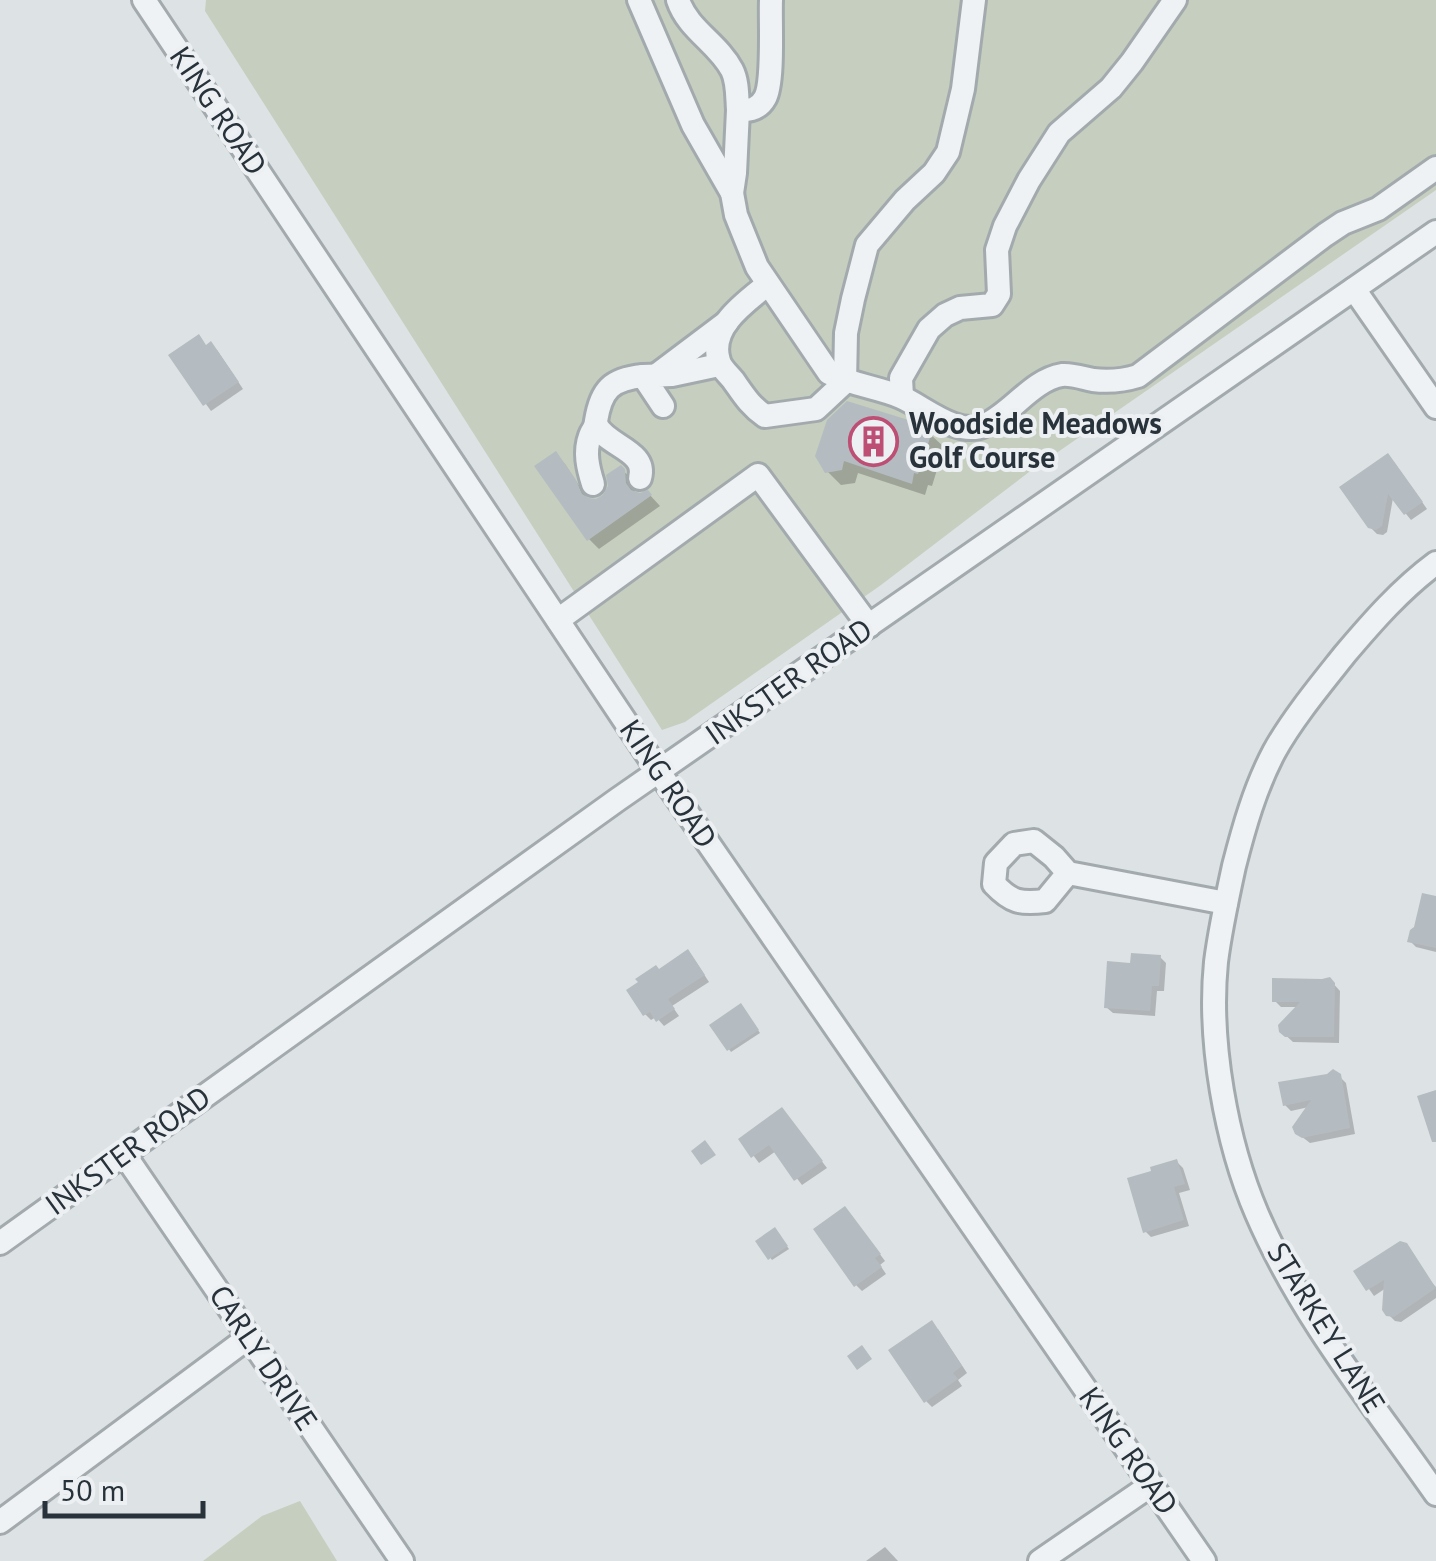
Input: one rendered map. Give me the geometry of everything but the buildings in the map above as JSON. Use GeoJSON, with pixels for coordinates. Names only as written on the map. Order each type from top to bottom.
{"type":"FeatureCollection","features":[{"type":"Feature","properties":{"kind":"street","name":"KING ROAD"},"geometry":{"type":"LineString","coordinates":[[144,0],[659,772],[1204,1561]]}},
{"type":"Feature","properties":{"kind":"street"},"geometry":{"type":"LineString","coordinates":[[639,0],[692,125],[732,194],[736,215],[757,267],[828,372],[845,382],[902,397],[931,416],[966,428],[982,428],[1034,390],[1063,375],[1109,382],[1138,376],[1325,236],[1378,209],[1436,168]]}},
{"type":"Feature","properties":{"kind":"street"},"geometry":{"type":"LineString","coordinates":[[678,0],[687,19],[722,55],[736,81],[736,174],[732,194]]}},
{"type":"Feature","properties":{"kind":"street"},"geometry":{"type":"LineString","coordinates":[[738,110],[755,109],[768,93],[771,0]]}},
{"type":"Feature","properties":{"kind":"street"},"geometry":{"type":"LineString","coordinates":[[727,322],[719,333],[720,364],[751,406],[764,416],[816,409],[845,382],[846,333],[867,246],[948,152],[963,89],[974,0]]}},
{"type":"Feature","properties":{"kind":"street"},"geometry":{"type":"LineString","coordinates":[[902,397],[901,378],[929,329],[945,315],[977,305],[992,305],[999,294],[998,250],[1029,180],[1059,133],[1111,88],[1175,0]]}},
{"type":"Feature","properties":{"kind":"street","name":"INKSTER ROAD"},"geometry":{"type":"LineString","coordinates":[[0,1243],[659,772],[1436,232]]}},
{"type":"Feature","properties":{"kind":"street"},"geometry":{"type":"LineString","coordinates":[[649,376],[727,322],[768,284]]}},
{"type":"Feature","properties":{"kind":"street"},"geometry":{"type":"LineString","coordinates":[[1354,289],[1436,406]]}},
{"type":"Feature","properties":{"kind":"street"},"geometry":{"type":"LineString","coordinates":[[593,484],[586,465],[588,440],[602,396],[614,383],[720,364]]}},
{"type":"Feature","properties":{"kind":"street"},"geometry":{"type":"LineString","coordinates":[[649,376],[663,406]]}},
{"type":"Feature","properties":{"kind":"street"},"geometry":{"type":"LineString","coordinates":[[596,424],[603,436],[638,459],[640,478]]}},
{"type":"Feature","properties":{"kind":"street"},"geometry":{"type":"LineString","coordinates":[[558,620],[758,474],[869,626]]}},
{"type":"Feature","properties":{"kind":"street","name":"STARKEY LANE"},"geometry":{"type":"LineString","coordinates":[[1436,564],[1375,618],[1324,680],[1275,751],[1246,820],[1216,965],[1218,1056],[1229,1126],[1246,1182],[1276,1254],[1308,1311],[1436,1494]]}},
{"type":"Feature","properties":{"kind":"street"},"geometry":{"type":"LineString","coordinates":[[1068,874],[1226,903]]}},
{"type":"Feature","properties":{"kind":"street","name":"CARLY DRIVE"},"geometry":{"type":"LineString","coordinates":[[124,1154],[402,1561]]}},
{"type":"Feature","properties":{"kind":"street"},"geometry":{"type":"LineString","coordinates":[[0,1522],[249,1338]]}},
{"type":"Feature","properties":{"kind":"street"},"geometry":{"type":"LineString","coordinates":[[1040,1561],[1151,1485]]}},
{"type":"Feature","properties":{"kind":"green space","name":"Woodside Meadows Golf Course"},"geometry":{"type":"Polygon","coordinates":[[[206,0],[1436,0],[1436,190],[1029,472],[881,585],[685,722],[662,730],[205,11],[206,0]]]}},
{"type":"Feature","properties":{"kind":"green space"},"geometry":{"type":"Polygon","coordinates":[[[300,1501],[337,1561],[203,1561],[262,1516],[300,1501]]]}},
{"type":"Feature","properties":{"kind":"place","name":"Woodside Meadows Golf Course"},"geometry":{"type":"Point","coordinates":[874,441]}}]}
